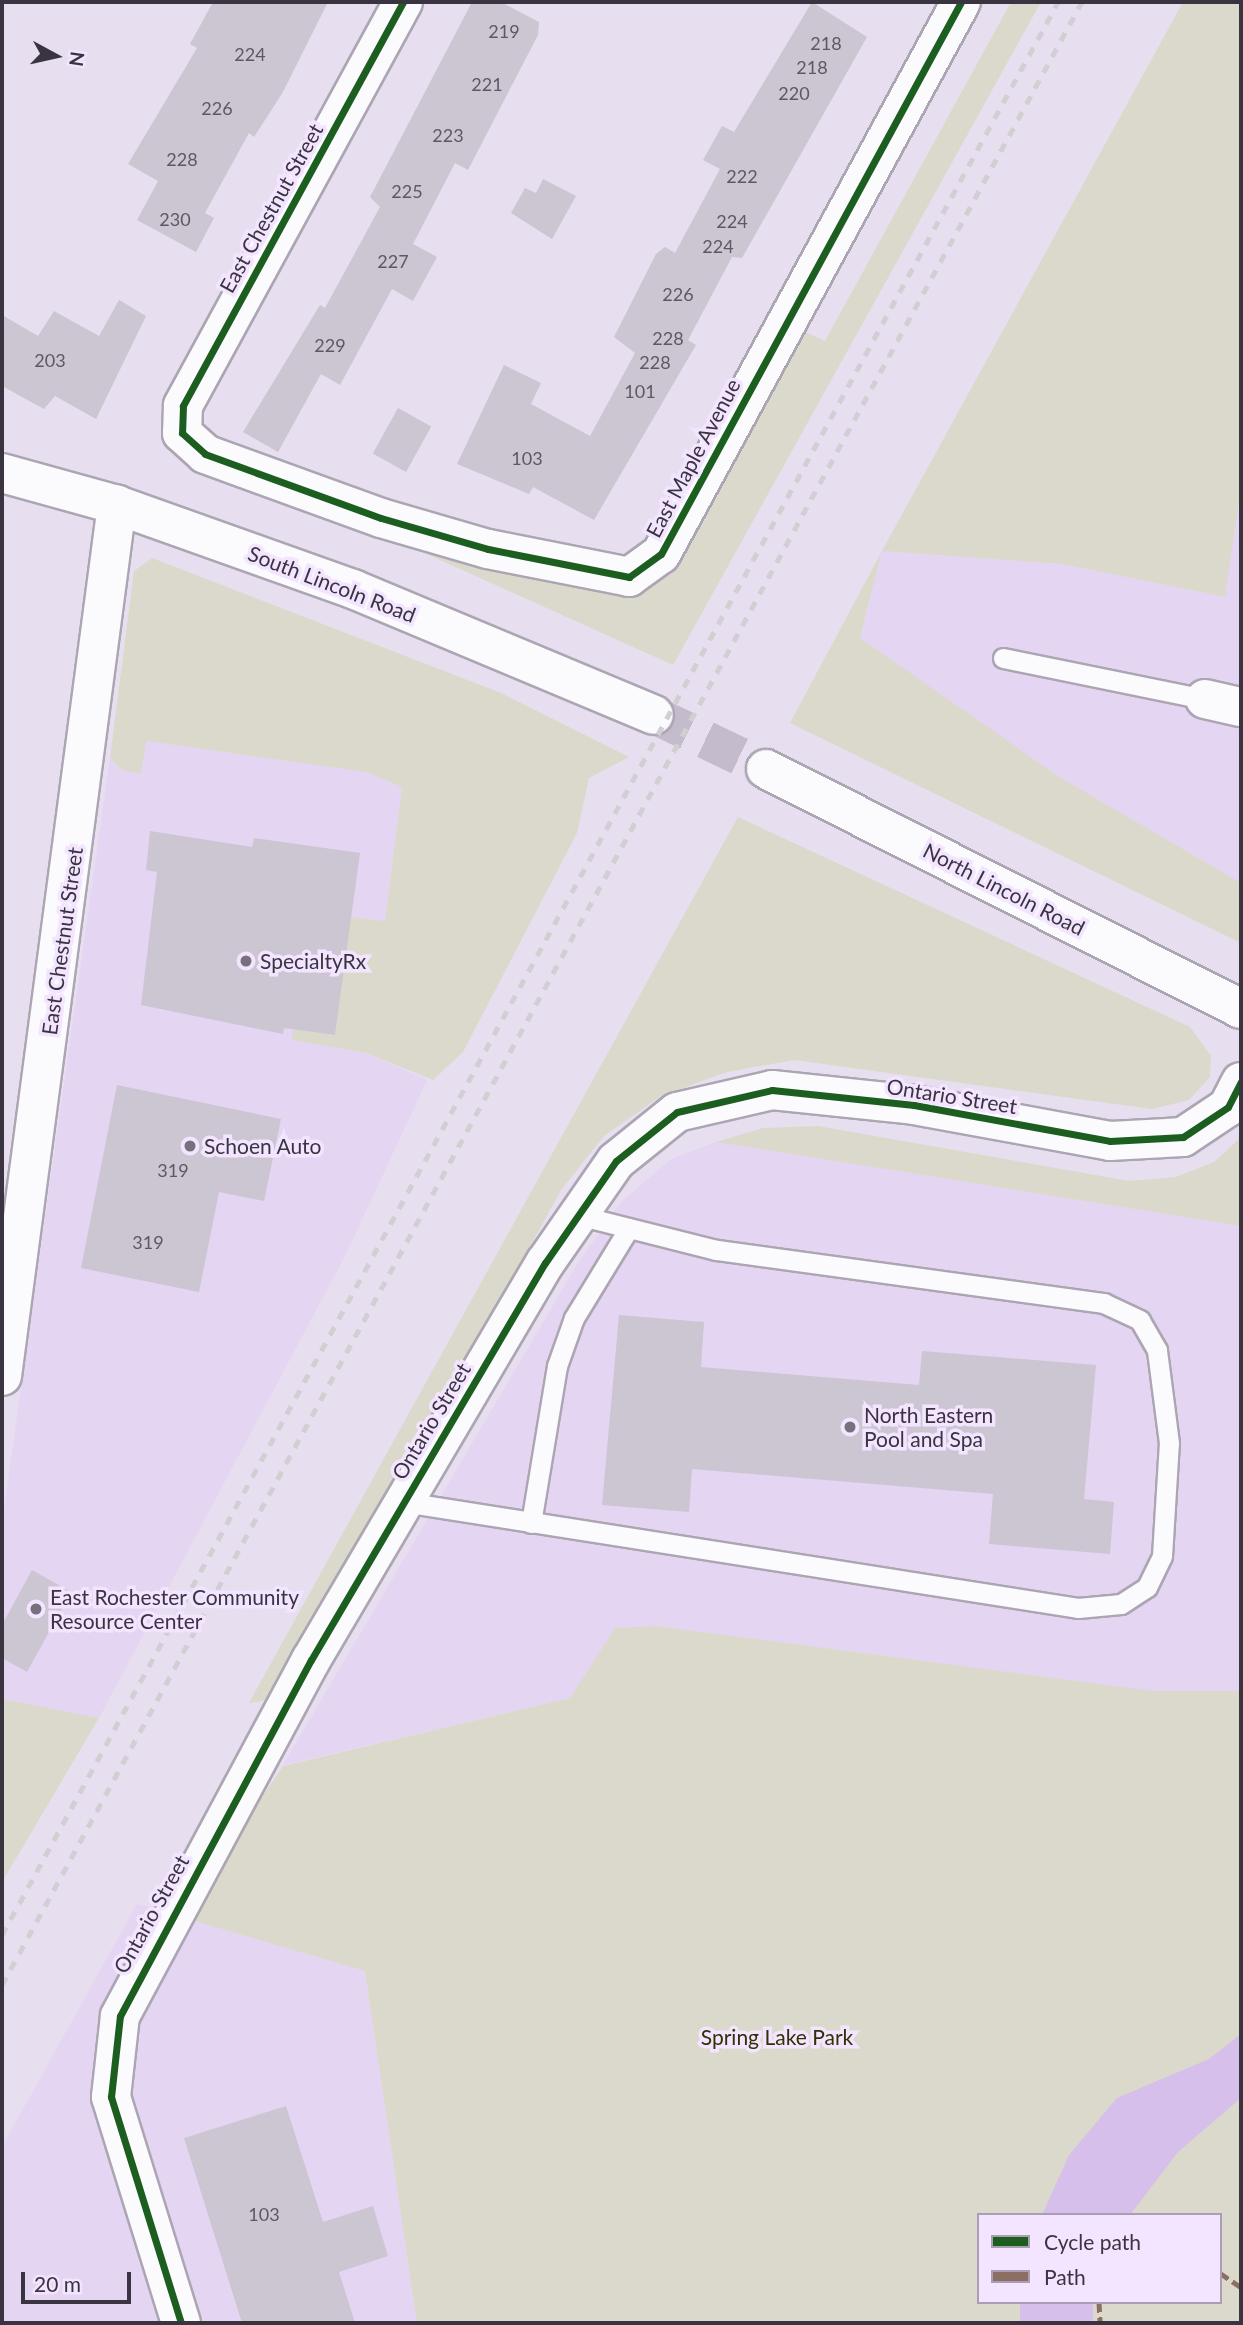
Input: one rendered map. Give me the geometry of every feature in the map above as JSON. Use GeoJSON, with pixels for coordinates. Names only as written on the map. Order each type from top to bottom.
{"type":"FeatureCollection","features":[{"type":"Feature","properties":{"kind":"street","name":"East Chestnut Street"},"geometry":{"type":"LineString","coordinates":[[183,433],[183,406],[403,2]]}},
{"type":"Feature","properties":{"kind":"street","name":"East Maple Avenue"},"geometry":{"type":"LineString","coordinates":[[183,433],[205,454],[381,518],[488,548],[629,576],[661,554],[961,2]]}},
{"type":"Feature","properties":{"kind":"street","name":"South Lincoln Road"},"geometry":{"type":"LineString","coordinates":[[2,472],[117,505],[354,589],[654,715]]}},
{"type":"Feature","properties":{"kind":"street","name":"East Chestnut Street"},"geometry":{"type":"LineString","coordinates":[[2,1376],[117,505]]}},
{"type":"Feature","properties":{"kind":"street","name":"North Lincoln Road"},"geometry":{"type":"LineString","coordinates":[[766,769],[1241,1009]]}},
{"type":"Feature","properties":{"kind":"street","name":"Ontario Street"},"geometry":{"type":"LineString","coordinates":[[181,2323],[111,2097],[120,2016],[311,1660],[578,1215],[616,1161],[677,1112],[772,1090],[914,1105],[1110,1140],[1183,1137],[1228,1107],[1241,1083]]}},
{"type":"Feature","properties":{"kind":"lane"},"geometry":{"type":"LineString","coordinates":[[1003,658],[1223,703]]}},
{"type":"Feature","properties":{"kind":"lane"},"geometry":{"type":"LineString","coordinates":[[404,1502],[1078,1608],[1121,1604],[1147,1587],[1162,1556],[1169,1443],[1157,1350],[1140,1320],[1104,1303],[716,1251],[578,1215]]}},
{"type":"Feature","properties":{"kind":"lane"},"geometry":{"type":"LineString","coordinates":[[531,1523],[557,1366],[574,1318],[629,1228]]}},
{"type":"Feature","properties":{"kind":"shaded area"},"geometry":{"type":"Polygon","coordinates":[[[1241,488],[1241,883],[1058,776],[860,639],[882,551],[1062,564],[1224,597],[1241,488]]]}},
{"type":"Feature","properties":{"kind":"shaded area"},"geometry":{"type":"Polygon","coordinates":[[[145,741],[367,772],[402,787],[385,921],[351,917],[335,1035],[294,1029],[292,1040],[366,1053],[427,1080],[346,1254],[99,1718],[2,1699],[2,1523],[110,758],[122,770],[145,741]]]}},
{"type":"Feature","properties":{"kind":"shaded area"},"geometry":{"type":"Polygon","coordinates":[[[716,1142],[1241,1226],[1241,1691],[1154,1691],[656,1626],[615,1628],[570,1698],[283,1765],[578,1263],[621,1202],[671,1159],[716,1142]]]}},
{"type":"Feature","properties":{"kind":"shaded area"},"geometry":{"type":"Polygon","coordinates":[[[137,1904],[365,1971],[417,2323],[2,2323],[2,2147],[137,1904]]]}},
{"type":"Feature","properties":{"kind":"shaded area"},"geometry":{"type":"Polygon","coordinates":[[[1241,2034],[1241,2098],[1178,2152],[1132,2213],[1043,2213],[1069,2155],[1117,2098],[1209,2059],[1241,2034]]]}},
{"type":"Feature","properties":{"kind":"shaded area"},"geometry":{"type":"Polygon","coordinates":[[[1020,2304],[1093,2304],[1093,2323],[1020,2323],[1020,2304]]]}},
{"type":"Feature","properties":{"kind":"green space"},"geometry":{"type":"Polygon","coordinates":[[[1011,2],[1041,2],[673,665],[418,550],[420,543],[632,590],[672,574],[803,331],[825,341],[1011,2]]]}},
{"type":"Feature","properties":{"kind":"green space"},"geometry":{"type":"Polygon","coordinates":[[[1183,2],[1241,2],[1241,488],[1225,597],[1062,564],[882,551],[1183,2]]]}},
{"type":"Feature","properties":{"kind":"green space"},"geometry":{"type":"Polygon","coordinates":[[[882,551],[860,638],[1058,776],[1241,883],[1241,943],[790,723],[882,551]]]}},
{"type":"Feature","properties":{"kind":"green space"},"geometry":{"type":"Polygon","coordinates":[[[152,558],[501,693],[629,757],[589,778],[577,833],[463,1052],[433,1080],[366,1053],[292,1040],[293,1029],[335,1035],[351,917],[385,921],[402,787],[366,772],[146,741],[141,774],[122,770],[110,758],[134,571],[152,558]]]}},
{"type":"Feature","properties":{"kind":"green space"},"geometry":{"type":"Polygon","coordinates":[[[738,817],[1190,1027],[1211,1056],[1210,1077],[1189,1100],[1152,1109],[794,1060],[727,1072],[661,1096],[604,1136],[561,1190],[307,1653],[286,1685],[267,1700],[249,1703],[738,817]]]}},
{"type":"Feature","properties":{"kind":"green space"},"geometry":{"type":"Polygon","coordinates":[[[818,1126],[1129,1181],[1176,1177],[1214,1162],[1241,1137],[1241,1226],[716,1142],[763,1128],[818,1126]]]}},
{"type":"Feature","properties":{"kind":"green space","name":"Spring Lake Park"},"geometry":{"type":"Polygon","coordinates":[[[656,1626],[1154,1691],[1241,1691],[1241,2323],[417,2323],[365,1971],[181,1917],[283,1766],[570,1698],[615,1628],[656,1626]]]}},
{"type":"Feature","properties":{"kind":"green space"},"geometry":{"type":"Polygon","coordinates":[[[2,1699],[99,1718],[2,1882],[2,1699]]]}},
{"type":"Feature","properties":{"kind":"building"},"geometry":{"type":"Polygon","coordinates":[[[213,2],[328,2],[283,92],[254,137],[249,133],[205,213],[214,218],[196,252],[137,220],[158,181],[128,164],[197,48],[190,44],[213,2]]]}},
{"type":"Feature","properties":{"kind":"building"},"geometry":{"type":"Polygon","coordinates":[[[472,2],[501,2],[539,22],[538,35],[468,170],[455,163],[413,244],[437,257],[413,301],[392,289],[340,385],[321,374],[278,452],[243,432],[320,305],[325,308],[380,207],[370,197],[472,2]]]}},
{"type":"Feature","properties":{"kind":"building"},"geometry":{"type":"Polygon","coordinates":[[[812,2],[867,37],[742,258],[732,257],[688,340],[696,345],[594,520],[533,487],[529,494],[457,464],[504,365],[541,383],[531,404],[590,436],[635,353],[614,337],[656,254],[665,247],[675,253],[720,169],[703,160],[722,126],[734,132],[812,2]]]}},
{"type":"Feature","properties":{"kind":"building"},"geometry":{"type":"Polygon","coordinates":[[[543,179],[576,196],[552,239],[511,213],[525,188],[536,193],[543,179]]]}},
{"type":"Feature","properties":{"kind":"building"},"geometry":{"type":"Polygon","coordinates":[[[119,300],[146,316],[96,419],[55,396],[44,409],[2,386],[2,315],[38,336],[54,311],[99,336],[119,300]]]}},
{"type":"Feature","properties":{"kind":"building"},"geometry":{"type":"Polygon","coordinates":[[[398,408],[431,426],[406,472],[373,453],[398,408]]]}},
{"type":"Feature","properties":{"kind":"building","name":"SpecialtyRx"},"geometry":{"type":"Polygon","coordinates":[[[150,831],[252,847],[254,838],[360,853],[335,1035],[284,1028],[283,1034],[141,1005],[157,872],[146,870],[150,831]]]}},
{"type":"Feature","properties":{"kind":"building"},"geometry":{"type":"Polygon","coordinates":[[[117,1085],[281,1119],[264,1201],[219,1192],[199,1292],[81,1268],[117,1085]]]}},
{"type":"Feature","properties":{"kind":"building","name":"North Eastern Pool and Spa"},"geometry":{"type":"Polygon","coordinates":[[[619,1315],[704,1322],[701,1367],[919,1385],[922,1351],[1096,1365],[1084,1499],[1114,1502],[1110,1554],[989,1544],[993,1494],[692,1469],[689,1512],[602,1505],[619,1315]]]}},
{"type":"Feature","properties":{"kind":"building","name":"East Rochester Community Resource Center"},"geometry":{"type":"Polygon","coordinates":[[[32,1570],[71,1592],[27,1672],[2,1658],[2,1625],[32,1570]]]}},
{"type":"Feature","properties":{"kind":"building"},"geometry":{"type":"Polygon","coordinates":[[[286,2106],[323,2222],[373,2206],[388,2256],[339,2272],[355,2323],[242,2323],[184,2138],[286,2106]]]}},
{"type":"Feature","properties":{"kind":"tunnel"},"geometry":{"type":"LineString","coordinates":[[654,715],[766,769]]}},
{"type":"Feature","properties":{"kind":"railway"},"geometry":{"type":"LineString","coordinates":[[2,1935],[1058,2]]}},
{"type":"Feature","properties":{"kind":"railway"},"geometry":{"type":"LineString","coordinates":[[2,1985],[1082,2]]}},
{"type":"Feature","properties":{"kind":"marked path"},"geometry":{"type":"LineString","coordinates":[[1222,2274],[1241,2287]]}},
{"type":"Feature","properties":{"kind":"marked path"},"geometry":{"type":"LineString","coordinates":[[1099,2304],[1100,2323]]}},
{"type":"Feature","properties":{"kind":"cycle path"},"geometry":{"type":"LineString","coordinates":[[403,2],[183,406],[182,433],[205,454],[381,518],[488,549],[629,577],[661,554],[961,2]]}},
{"type":"Feature","properties":{"kind":"cycle path"},"geometry":{"type":"LineString","coordinates":[[181,2323],[111,2097],[120,2016],[311,1660],[545,1263],[616,1161],[677,1112],[772,1090],[914,1105],[1110,1141],[1183,1137],[1228,1107],[1241,1082]]}},
{"type":"Feature","properties":{"kind":"place","name":"SpecialtyRx"},"geometry":{"type":"Point","coordinates":[246,961]}},
{"type":"Feature","properties":{"kind":"place","name":"Schoen Auto"},"geometry":{"type":"Point","coordinates":[190,1146]}},
{"type":"Feature","properties":{"kind":"place","name":"North Eastern Pool and Spa"},"geometry":{"type":"Point","coordinates":[850,1427]}},
{"type":"Feature","properties":{"kind":"place","name":"East Rochester Community Resource Center"},"geometry":{"type":"Point","coordinates":[36,1609]}}]}
